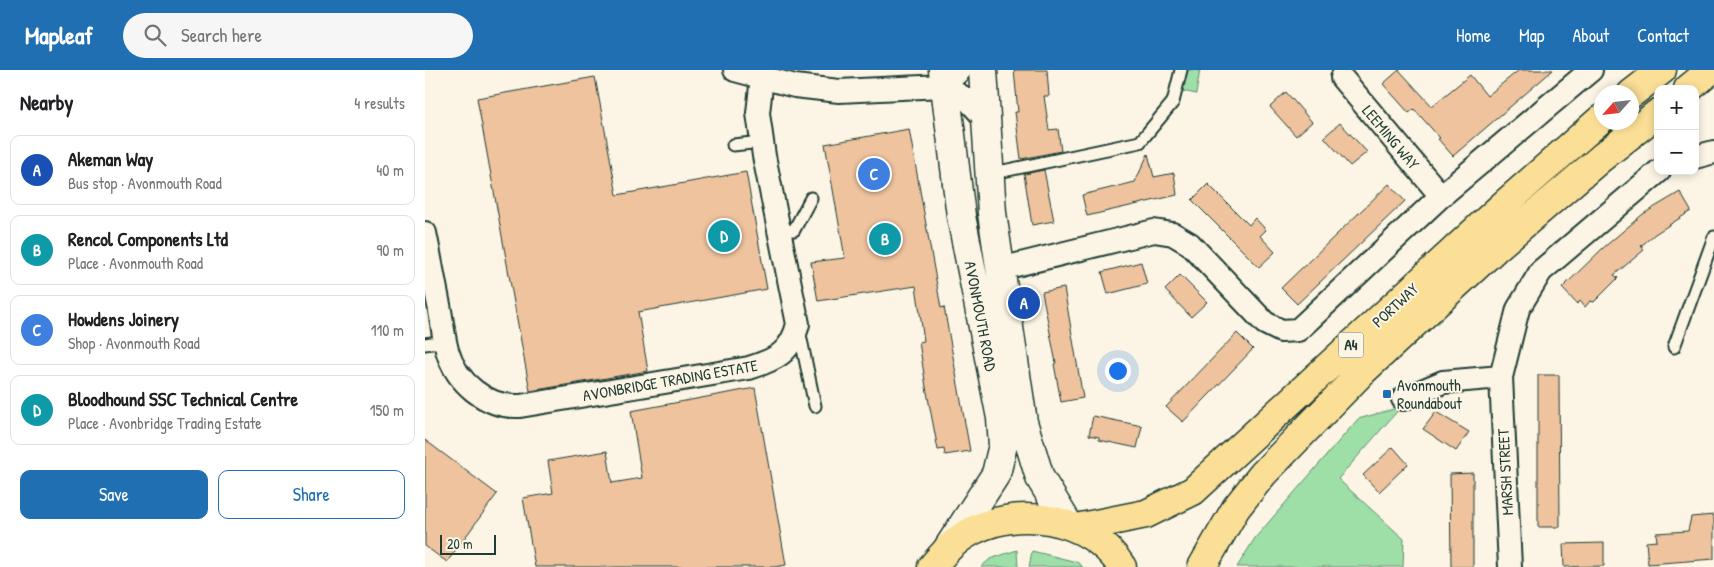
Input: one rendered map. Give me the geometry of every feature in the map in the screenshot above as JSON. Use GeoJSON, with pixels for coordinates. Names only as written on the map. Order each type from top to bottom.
{"type":"FeatureCollection","features":[{"type":"Feature","properties":{"kind":"highway"},"geometry":{"type":"LineString","coordinates":[[1639,88],[1662,70]]}},
{"type":"Feature","properties":{"kind":"highway"},"geometry":{"type":"LineString","coordinates":[[1693,85],[1711,70]]}},
{"type":"Feature","properties":{"kind":"highway","name":"PORTWAY"},"geometry":{"type":"LineString","coordinates":[[1201,567],[1236,508],[1263,474],[1363,371],[1495,250],[1601,158],[1654,116]]}},
{"type":"Feature","properties":{"kind":"highway","name":"PORTWAY"},"geometry":{"type":"LineString","coordinates":[[1072,526],[1146,514],[1193,491],[1500,208],[1594,125]]}},
{"type":"Feature","properties":{"kind":"highway"},"geometry":{"type":"LineString","coordinates":[[940,557],[965,535],[983,526],[1003,520],[1024,517],[1047,519],[1072,526],[1099,542],[1122,567]]}},
{"type":"Feature","properties":{"kind":"main road","name":"AVONMOUTH ROAD"},"geometry":{"type":"LineString","coordinates":[[983,70],[989,174],[1000,269],[1023,422],[1040,478],[1072,526]]}},
{"type":"Feature","properties":{"kind":"main road","name":"AVONMOUTH ROAD"},"geometry":{"type":"LineString","coordinates":[[940,557],[996,474],[1003,445],[1001,418],[961,216],[949,75]]}},
{"type":"Feature","properties":{"kind":"street"},"geometry":{"type":"LineString","coordinates":[[735,70],[795,86],[839,92],[949,75],[985,118]]}},
{"type":"Feature","properties":{"kind":"street"},"geometry":{"type":"LineString","coordinates":[[1000,269],[1154,231],[1164,232],[1191,244],[1265,323],[1281,331],[1298,330],[1441,196],[1591,70]]}},
{"type":"Feature","properties":{"kind":"street"},"geometry":{"type":"LineString","coordinates":[[762,77],[758,113],[762,142],[797,324]]}},
{"type":"Feature","properties":{"kind":"street","name":"LEEMING WAY"},"geometry":{"type":"LineString","coordinates":[[1342,78],[1441,196]]}},
{"type":"Feature","properties":{"kind":"street"},"geometry":{"type":"LineString","coordinates":[[1699,156],[1714,152]]}},
{"type":"Feature","properties":{"kind":"street"},"geometry":{"type":"LineString","coordinates":[[1403,399],[1443,382],[1501,377],[1519,308],[1541,271],[1654,175]]}},
{"type":"Feature","properties":{"kind":"street","name":"AVONBRIDGE TRADING ESTATE"},"geometry":{"type":"LineString","coordinates":[[425,234],[435,342],[447,351],[458,374],[472,390],[492,403],[507,407],[749,368],[773,360],[784,352],[796,333],[797,324]]}},
{"type":"Feature","properties":{"kind":"street","name":"MARSH STREET"},"geometry":{"type":"LineString","coordinates":[[1501,377],[1510,567]]}},
{"type":"Feature","properties":{"kind":"lane"},"geometry":{"type":"LineString","coordinates":[[989,174],[1140,142],[1173,102],[1181,70]]}},
{"type":"Feature","properties":{"kind":"lane"},"geometry":{"type":"LineString","coordinates":[[733,145],[762,142]]}},
{"type":"Feature","properties":{"kind":"lane"},"geometry":{"type":"LineString","coordinates":[[779,231],[794,230],[811,198]]}},
{"type":"Feature","properties":{"kind":"lane"},"geometry":{"type":"LineString","coordinates":[[1674,347],[1714,237]]}},
{"type":"Feature","properties":{"kind":"lane"},"geometry":{"type":"LineString","coordinates":[[797,324],[815,406]]}},
{"type":"Feature","properties":{"kind":"green space"},"geometry":{"type":"Polygon","coordinates":[[[1183,70],[1200,70],[1196,94],[1178,90],[1183,70]]]}},
{"type":"Feature","properties":{"kind":"green space"},"geometry":{"type":"Polygon","coordinates":[[[1401,407],[1338,479],[1404,539],[1403,567],[1237,567],[1255,538],[1358,419],[1401,407]]]}},
{"type":"Feature","properties":{"kind":"green space"},"geometry":{"type":"Polygon","coordinates":[[[1017,550],[1018,567],[981,567],[990,559],[1017,550]]]}},
{"type":"Feature","properties":{"kind":"green space"},"geometry":{"type":"Polygon","coordinates":[[[1032,551],[1077,562],[1083,567],[1029,567],[1032,551]]]}},
{"type":"Feature","properties":{"kind":"building"},"geometry":{"type":"Polygon","coordinates":[[[1014,70],[1047,70],[1049,96],[1044,96],[1049,130],[1058,129],[1061,151],[1021,159],[1015,112],[1018,112],[1014,70]]]}},
{"type":"Feature","properties":{"kind":"building"},"geometry":{"type":"Polygon","coordinates":[[[1399,70],[1432,106],[1470,75],[1487,96],[1519,70],[1553,70],[1453,156],[1414,109],[1409,113],[1383,84],[1399,70]]]}},
{"type":"Feature","properties":{"kind":"building"},"geometry":{"type":"Polygon","coordinates":[[[595,77],[617,195],[746,172],[767,289],[638,312],[648,371],[530,391],[477,98],[595,77]]]}},
{"type":"Feature","properties":{"kind":"building"},"geometry":{"type":"Polygon","coordinates":[[[1286,92],[1312,122],[1296,136],[1270,107],[1286,92]]]}},
{"type":"Feature","properties":{"kind":"building"},"geometry":{"type":"Polygon","coordinates":[[[1340,123],[1367,152],[1350,166],[1324,137],[1340,123]]]}},
{"type":"Feature","properties":{"kind":"building"},"geometry":{"type":"Polygon","coordinates":[[[909,129],[941,308],[944,307],[970,451],[945,455],[944,449],[938,450],[926,387],[919,342],[924,341],[916,286],[818,301],[811,262],[845,258],[825,144],[909,129]]]}},
{"type":"Feature","properties":{"kind":"building"},"geometry":{"type":"Polygon","coordinates":[[[1148,154],[1154,177],[1174,173],[1177,195],[1087,216],[1082,195],[1135,182],[1148,154]]]}},
{"type":"Feature","properties":{"kind":"building"},"geometry":{"type":"Polygon","coordinates":[[[1044,170],[1054,221],[1032,225],[1024,174],[1044,170]]]}},
{"type":"Feature","properties":{"kind":"building"},"geometry":{"type":"Polygon","coordinates":[[[1208,184],[1249,225],[1255,218],[1266,230],[1260,236],[1275,252],[1259,267],[1192,200],[1208,184]]]}},
{"type":"Feature","properties":{"kind":"building"},"geometry":{"type":"Polygon","coordinates":[[[1389,184],[1405,201],[1297,304],[1281,288],[1389,184]]]}},
{"type":"Feature","properties":{"kind":"building"},"geometry":{"type":"Polygon","coordinates":[[[1680,192],[1691,211],[1655,234],[1641,246],[1644,250],[1614,275],[1618,278],[1594,302],[1590,301],[1585,307],[1580,301],[1577,304],[1562,288],[1602,249],[1643,214],[1680,192]]]}},
{"type":"Feature","properties":{"kind":"building"},"geometry":{"type":"Polygon","coordinates":[[[1141,262],[1147,284],[1108,294],[1102,272],[1141,262]]]}},
{"type":"Feature","properties":{"kind":"building"},"geometry":{"type":"Polygon","coordinates":[[[1180,275],[1207,302],[1191,317],[1165,290],[1180,275]]]}},
{"type":"Feature","properties":{"kind":"building"},"geometry":{"type":"Polygon","coordinates":[[[1064,288],[1083,398],[1061,402],[1054,364],[1056,363],[1042,292],[1064,288]]]}},
{"type":"Feature","properties":{"kind":"building"},"geometry":{"type":"Polygon","coordinates":[[[1237,333],[1253,349],[1183,422],[1166,407],[1237,333]]]}},
{"type":"Feature","properties":{"kind":"building"},"geometry":{"type":"Polygon","coordinates":[[[1538,375],[1559,375],[1560,527],[1538,527],[1538,375]]]}},
{"type":"Feature","properties":{"kind":"building"},"geometry":{"type":"Polygon","coordinates":[[[755,388],[786,565],[774,567],[535,567],[523,498],[553,493],[548,461],[607,451],[612,483],[642,478],[631,411],[755,388]]]}},
{"type":"Feature","properties":{"kind":"building"},"geometry":{"type":"Polygon","coordinates":[[[1436,412],[1469,432],[1456,451],[1423,429],[1436,412]]]}},
{"type":"Feature","properties":{"kind":"building"},"geometry":{"type":"Polygon","coordinates":[[[1093,416],[1142,426],[1137,448],[1099,440],[1099,437],[1089,435],[1093,416]]]}},
{"type":"Feature","properties":{"kind":"building"},"geometry":{"type":"Polygon","coordinates":[[[425,440],[497,494],[447,562],[425,546],[425,440]]]}},
{"type":"Feature","properties":{"kind":"building"},"geometry":{"type":"Polygon","coordinates":[[[1393,447],[1408,464],[1379,492],[1363,475],[1393,447]]]}},
{"type":"Feature","properties":{"kind":"building"},"geometry":{"type":"Polygon","coordinates":[[[1473,473],[1473,567],[1451,567],[1450,474],[1473,473]]]}},
{"type":"Feature","properties":{"kind":"building"},"geometry":{"type":"Polygon","coordinates":[[[1714,515],[1714,559],[1648,564],[1646,542],[1657,541],[1656,533],[1688,531],[1691,517],[1714,515]]]}},
{"type":"Feature","properties":{"kind":"building"},"geometry":{"type":"Polygon","coordinates":[[[1604,543],[1604,566],[1564,567],[1563,544],[1604,543]]]}},
{"type":"Feature","properties":{"kind":"place","name":"Howdens Joinery"},"geometry":{"type":"Point","coordinates":[874,174]}},
{"type":"Feature","properties":{"kind":"place","name":"Bloodhound SSC Technical Centre"},"geometry":{"type":"Point","coordinates":[724,236]}},
{"type":"Feature","properties":{"kind":"place","name":"Rencol Components Ltd"},"geometry":{"type":"Point","coordinates":[885,239]}},
{"type":"Feature","properties":{"kind":"place","name":"Akeman Way"},"geometry":{"type":"Point","coordinates":[1024,303]}},
{"type":"Feature","properties":{"kind":"place","name":"Avonmouth Roundabout"},"geometry":{"type":"Point","coordinates":[1387,394]}}]}
